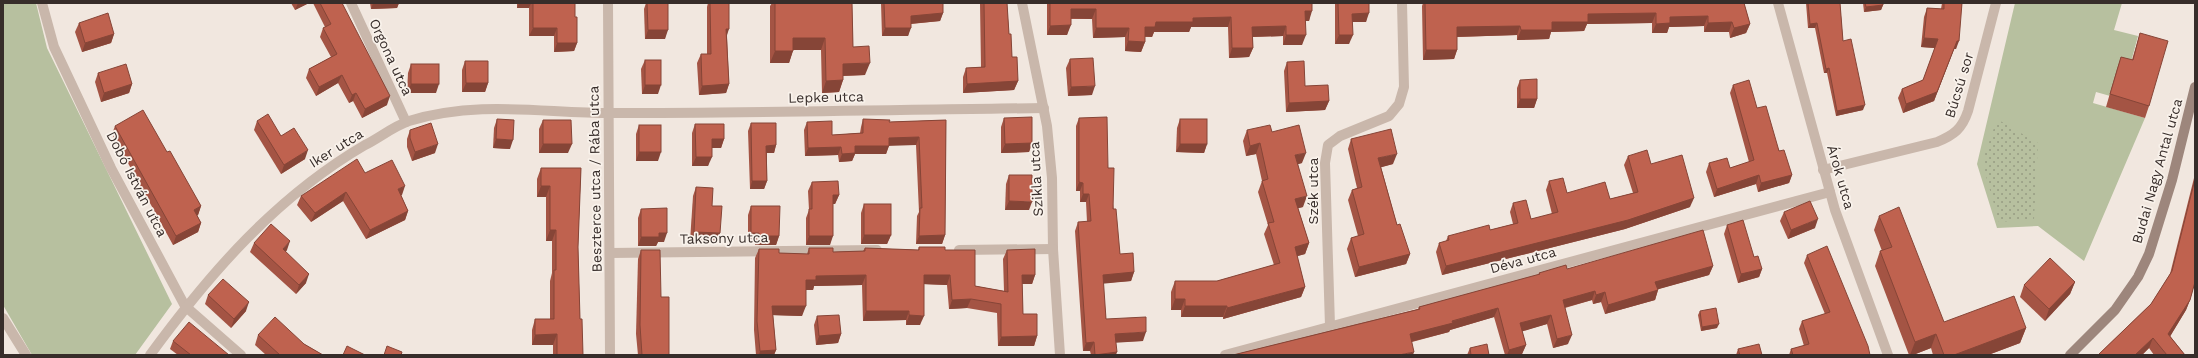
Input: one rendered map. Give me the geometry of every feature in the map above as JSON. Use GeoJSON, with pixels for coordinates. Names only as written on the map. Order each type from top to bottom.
{"type":"FeatureCollection","features":[{"type":"Feature","properties":{"kind":"main road","name":"Budai Nagy Antal utca"},"geometry":{"type":"LineString","coordinates":[[2070,355],[2115,310],[2138,277],[2149,254],[2172,180],[2195,87]]}},
{"type":"Feature","properties":{"kind":"street","name":"Dobó István utca"},"geometry":{"type":"LineString","coordinates":[[42,3],[54,47],[111,168],[185,306],[241,355]]}},
{"type":"Feature","properties":{"kind":"street","name":"Orgona utca"},"geometry":{"type":"LineString","coordinates":[[351,3],[406,122]]}},
{"type":"Feature","properties":{"kind":"street","name":"Beszterce utca / Rába utca"},"geometry":{"type":"LineString","coordinates":[[608,3],[610,355]]}},
{"type":"Feature","properties":{"kind":"street","name":"Szikla utca"},"geometry":{"type":"LineString","coordinates":[[1022,3],[1029,45],[1044,108],[1052,178],[1053,249],[1060,355]]}},
{"type":"Feature","properties":{"kind":"street","name":"Szék utca"},"geometry":{"type":"LineString","coordinates":[[1330,326],[1325,163],[1328,145],[1340,136],[1389,116],[1399,104],[1404,87],[1402,3]]}},
{"type":"Feature","properties":{"kind":"street","name":"Árok utca"},"geometry":{"type":"LineString","coordinates":[[1778,3],[1823,170],[1888,355]]}},
{"type":"Feature","properties":{"kind":"street","name":"Búcsú sor"},"geometry":{"type":"LineString","coordinates":[[1823,170],[1937,142],[1952,136],[1964,124],[1996,3]]}},
{"type":"Feature","properties":{"kind":"street","name":"Iker utca"},"geometry":{"type":"LineString","coordinates":[[150,355],[185,306],[230,255],[293,194],[334,164],[406,122],[456,111],[497,108],[608,113]]}},
{"type":"Feature","properties":{"kind":"street","name":"Lepke utca"},"geometry":{"type":"LineString","coordinates":[[608,113],[1044,108]]}},
{"type":"Feature","properties":{"kind":"street","name":"Déva utca"},"geometry":{"type":"LineString","coordinates":[[1225,355],[1830,192]]}},
{"type":"Feature","properties":{"kind":"street"},"geometry":{"type":"LineString","coordinates":[[950,250],[1053,249]]}},
{"type":"Feature","properties":{"kind":"street","name":"Taksony utca"},"geometry":{"type":"LineString","coordinates":[[610,253],[887,250]]}},
{"type":"Feature","properties":{"kind":"street"},"geometry":{"type":"LineString","coordinates":[[3,318],[26,355]]}},
{"type":"Feature","properties":{"kind":"green space"},"geometry":{"type":"Polygon","coordinates":[[[3,3],[36,3],[47,48],[172,304],[135,355],[32,355],[3,305],[3,3]]]}},
{"type":"Feature","properties":{"kind":"green space"},"geometry":{"type":"Polygon","coordinates":[[[2015,3],[2122,3],[2114,30],[2138,36],[2121,99],[2096,92],[2093,103],[2145,118],[2084,261],[2038,226],[1997,228],[1977,164],[2015,3]]]}},
{"type":"Feature","properties":{"kind":"green space"},"geometry":{"type":"Polygon","coordinates":[[[1997,119],[2038,143],[2034,219],[1999,222],[1982,162],[1997,119]]]}},
{"type":"Feature","properties":{"kind":"building"},"geometry":{"type":"Polygon","coordinates":[[[320,3],[342,3],[390,96],[365,109],[356,93],[352,95],[342,75],[319,87],[309,69],[337,54],[323,28],[331,24],[320,3]]]}},
{"type":"Feature","properties":{"kind":"building"},"geometry":{"type":"Polygon","coordinates":[[[533,3],[575,3],[575,17],[577,17],[577,43],[557,43],[557,28],[533,28],[533,3]]]}},
{"type":"Feature","properties":{"kind":"building"},"geometry":{"type":"Polygon","coordinates":[[[647,3],[668,3],[668,30],[648,30],[647,3]]]}},
{"type":"Feature","properties":{"kind":"building"},"geometry":{"type":"Polygon","coordinates":[[[710,3],[729,3],[729,29],[726,29],[729,84],[702,86],[701,54],[711,54],[710,3]]]}},
{"type":"Feature","properties":{"kind":"building"},"geometry":{"type":"Polygon","coordinates":[[[775,3],[852,3],[853,47],[869,46],[870,63],[843,64],[843,80],[826,81],[825,38],[793,38],[793,51],[775,51],[775,3]]]}},
{"type":"Feature","properties":{"kind":"building"},"geometry":{"type":"Polygon","coordinates":[[[884,3],[943,3],[943,13],[911,16],[911,28],[885,28],[884,3]]]}},
{"type":"Feature","properties":{"kind":"building"},"geometry":{"type":"Polygon","coordinates":[[[984,3],[1007,3],[1012,57],[1017,57],[1018,81],[967,84],[966,68],[985,67],[984,3]]]}},
{"type":"Feature","properties":{"kind":"building"},"geometry":{"type":"Polygon","coordinates":[[[1050,3],[1312,3],[1312,11],[1305,11],[1306,35],[1286,35],[1286,26],[1252,27],[1253,48],[1232,48],[1231,17],[1193,18],[1193,22],[1156,22],[1155,27],[1145,27],[1145,42],[1128,41],[1129,28],[1096,28],[1096,9],[1071,9],[1071,25],[1050,26],[1050,3]]]}},
{"type":"Feature","properties":{"kind":"building"},"geometry":{"type":"Polygon","coordinates":[[[1338,3],[1369,3],[1369,13],[1352,14],[1353,35],[1339,35],[1338,3]]]}},
{"type":"Feature","properties":{"kind":"building"},"geometry":{"type":"Polygon","coordinates":[[[1425,3],[1744,3],[1750,24],[1734,28],[1732,22],[1708,23],[1708,16],[1670,17],[1670,23],[1656,24],[1656,13],[1588,14],[1588,22],[1552,22],[1552,30],[1521,30],[1520,26],[1457,27],[1457,50],[1426,50],[1425,3]]]}},
{"type":"Feature","properties":{"kind":"building"},"geometry":{"type":"Polygon","coordinates":[[[1808,3],[1840,3],[1843,41],[1851,39],[1865,105],[1837,111],[1829,68],[1826,69],[1817,23],[1810,24],[1808,3]]]}},
{"type":"Feature","properties":{"kind":"building"},"geometry":{"type":"Polygon","coordinates":[[[1865,3],[1883,3],[1883,5],[1866,7],[1865,3]]]}},
{"type":"Feature","properties":{"kind":"building"},"geometry":{"type":"Polygon","coordinates":[[[1944,3],[1962,3],[1959,41],[1957,41],[1937,92],[1906,104],[1902,89],[1923,80],[1938,39],[1924,38],[1927,8],[1944,9],[1944,3]]]}},
{"type":"Feature","properties":{"kind":"building"},"geometry":{"type":"Polygon","coordinates":[[[108,13],[114,34],[85,43],[79,23],[108,13]]]}},
{"type":"Feature","properties":{"kind":"building"},"geometry":{"type":"Polygon","coordinates":[[[2140,33],[2168,41],[2149,106],[2110,94],[2121,57],[2133,60],[2140,33]]]}},
{"type":"Feature","properties":{"kind":"building"},"geometry":{"type":"Polygon","coordinates":[[[1093,58],[1095,86],[1071,87],[1070,59],[1093,58]]]}},
{"type":"Feature","properties":{"kind":"building"},"geometry":{"type":"Polygon","coordinates":[[[645,60],[661,60],[661,85],[645,85],[645,60]]]}},
{"type":"Feature","properties":{"kind":"building"},"geometry":{"type":"Polygon","coordinates":[[[465,61],[488,61],[488,83],[466,83],[465,61]]]}},
{"type":"Feature","properties":{"kind":"building"},"geometry":{"type":"Polygon","coordinates":[[[1304,61],[1305,86],[1328,85],[1329,101],[1289,103],[1287,62],[1304,61]]]}},
{"type":"Feature","properties":{"kind":"building"},"geometry":{"type":"Polygon","coordinates":[[[126,64],[132,84],[104,93],[98,73],[126,64]]]}},
{"type":"Feature","properties":{"kind":"building"},"geometry":{"type":"Polygon","coordinates":[[[411,64],[439,64],[439,84],[411,84],[411,64]]]}},
{"type":"Feature","properties":{"kind":"building"},"geometry":{"type":"Polygon","coordinates":[[[1537,79],[1537,99],[1520,99],[1520,80],[1537,79]]]}},
{"type":"Feature","properties":{"kind":"building"},"geometry":{"type":"Polygon","coordinates":[[[1749,80],[1757,108],[1766,106],[1779,151],[1784,150],[1792,175],[1761,183],[1759,175],[1717,189],[1709,163],[1727,158],[1730,168],[1754,160],[1733,85],[1749,80]]]}},
{"type":"Feature","properties":{"kind":"building"},"geometry":{"type":"Polygon","coordinates":[[[143,110],[167,152],[170,151],[201,206],[194,210],[201,223],[176,236],[115,126],[143,110]]]}},
{"type":"Feature","properties":{"kind":"building"},"geometry":{"type":"Polygon","coordinates":[[[268,114],[281,136],[294,128],[308,150],[284,165],[257,121],[268,114]]]}},
{"type":"Feature","properties":{"kind":"building"},"geometry":{"type":"Polygon","coordinates":[[[1032,117],[1032,143],[1005,144],[1004,118],[1032,117]]]}},
{"type":"Feature","properties":{"kind":"building"},"geometry":{"type":"Polygon","coordinates":[[[1107,117],[1108,168],[1114,168],[1113,209],[1116,209],[1120,254],[1133,253],[1134,272],[1103,275],[1106,319],[1146,317],[1146,332],[1115,334],[1117,352],[1095,355],[1094,342],[1086,343],[1078,222],[1091,221],[1089,194],[1083,194],[1083,183],[1079,182],[1079,118],[1107,117]]]}},
{"type":"Feature","properties":{"kind":"building"},"geometry":{"type":"Polygon","coordinates":[[[497,119],[514,120],[513,140],[496,139],[497,119]]]}},
{"type":"Feature","properties":{"kind":"building"},"geometry":{"type":"Polygon","coordinates":[[[863,119],[890,120],[889,122],[946,120],[945,235],[919,236],[920,208],[922,208],[919,137],[889,138],[889,146],[855,146],[855,153],[842,154],[841,147],[808,148],[807,122],[832,121],[832,135],[863,133],[863,119]]]}},
{"type":"Feature","properties":{"kind":"building"},"geometry":{"type":"Polygon","coordinates":[[[1180,119],[1207,119],[1207,144],[1180,144],[1180,119]]]}},
{"type":"Feature","properties":{"kind":"building"},"geometry":{"type":"Polygon","coordinates":[[[543,120],[571,120],[572,144],[543,144],[543,120]]]}},
{"type":"Feature","properties":{"kind":"building"},"geometry":{"type":"Polygon","coordinates":[[[431,123],[438,144],[415,152],[410,138],[410,130],[431,123]]]}},
{"type":"Feature","properties":{"kind":"building"},"geometry":{"type":"Polygon","coordinates":[[[751,123],[776,123],[776,145],[766,146],[767,181],[752,181],[751,123]]]}},
{"type":"Feature","properties":{"kind":"building"},"geometry":{"type":"Polygon","coordinates":[[[695,124],[724,124],[724,139],[712,139],[712,157],[696,157],[695,124]]]}},
{"type":"Feature","properties":{"kind":"building"},"geometry":{"type":"Polygon","coordinates":[[[639,125],[661,125],[661,152],[639,152],[639,125]]]}},
{"type":"Feature","properties":{"kind":"building"},"geometry":{"type":"Polygon","coordinates":[[[1270,125],[1272,132],[1299,125],[1306,153],[1295,155],[1307,196],[1295,199],[1309,243],[1295,247],[1305,287],[1227,308],[1227,306],[1185,306],[1185,299],[1175,299],[1175,281],[1217,281],[1280,263],[1268,223],[1274,222],[1262,181],[1268,179],[1260,143],[1250,146],[1247,130],[1270,125]]]}},
{"type":"Feature","properties":{"kind":"building"},"geometry":{"type":"Polygon","coordinates":[[[1391,129],[1397,154],[1378,158],[1397,225],[1400,224],[1410,254],[1359,267],[1351,238],[1364,234],[1352,190],[1362,187],[1351,139],[1391,129]]]}},
{"type":"Feature","properties":{"kind":"building"},"geometry":{"type":"Polygon","coordinates":[[[1647,150],[1651,164],[1682,155],[1694,198],[1628,220],[1446,266],[1439,243],[1449,240],[1448,236],[1489,225],[1490,230],[1518,223],[1513,203],[1526,200],[1531,219],[1558,212],[1549,181],[1563,178],[1567,193],[1605,182],[1610,199],[1638,192],[1628,156],[1647,150]]]}},
{"type":"Feature","properties":{"kind":"building"},"geometry":{"type":"Polygon","coordinates":[[[357,159],[365,173],[392,160],[405,186],[398,189],[408,211],[370,230],[346,192],[315,213],[301,196],[357,159]]]}},
{"type":"Feature","properties":{"kind":"building"},"geometry":{"type":"Polygon","coordinates":[[[541,168],[581,168],[578,247],[580,319],[582,319],[583,355],[557,355],[557,334],[535,335],[535,319],[554,319],[554,270],[556,270],[556,230],[550,230],[550,186],[541,186],[541,168]]]}},
{"type":"Feature","properties":{"kind":"building"},"geometry":{"type":"Polygon","coordinates":[[[1009,175],[1032,175],[1032,202],[1009,201],[1009,175]]]}},
{"type":"Feature","properties":{"kind":"building"},"geometry":{"type":"Polygon","coordinates":[[[2195,179],[2195,282],[2190,300],[2168,334],[2185,355],[2167,355],[2153,338],[2135,355],[2098,355],[2151,304],[2172,271],[2195,179]]]}},
{"type":"Feature","properties":{"kind":"building"},"geometry":{"type":"Polygon","coordinates":[[[838,181],[839,195],[833,195],[833,236],[809,236],[809,209],[812,209],[812,182],[838,181]]]}},
{"type":"Feature","properties":{"kind":"building"},"geometry":{"type":"Polygon","coordinates":[[[696,187],[713,188],[712,206],[722,206],[720,233],[694,232],[696,187]]]}},
{"type":"Feature","properties":{"kind":"building"},"geometry":{"type":"Polygon","coordinates":[[[1810,201],[1818,219],[1791,230],[1784,212],[1810,201]]]}},
{"type":"Feature","properties":{"kind":"building"},"geometry":{"type":"Polygon","coordinates":[[[864,204],[891,204],[891,235],[864,235],[864,204]]]}},
{"type":"Feature","properties":{"kind":"building"},"geometry":{"type":"Polygon","coordinates":[[[751,206],[780,206],[779,236],[759,236],[759,233],[751,233],[751,206]]]}},
{"type":"Feature","properties":{"kind":"building"},"geometry":{"type":"Polygon","coordinates":[[[1899,207],[1944,322],[2014,296],[2026,328],[1954,355],[1944,355],[1936,334],[1915,342],[1880,251],[1892,247],[1879,216],[1899,207]]]}},
{"type":"Feature","properties":{"kind":"building"},"geometry":{"type":"Polygon","coordinates":[[[667,208],[667,233],[659,233],[659,237],[641,237],[641,209],[667,208]]]}},
{"type":"Feature","properties":{"kind":"building"},"geometry":{"type":"Polygon","coordinates":[[[1743,220],[1754,257],[1758,256],[1762,269],[1741,274],[1727,225],[1743,220]]]}},
{"type":"Feature","properties":{"kind":"building"},"geometry":{"type":"Polygon","coordinates":[[[271,224],[290,241],[283,249],[309,274],[299,285],[254,243],[271,224]]]}},
{"type":"Feature","properties":{"kind":"building"},"geometry":{"type":"Polygon","coordinates":[[[1703,230],[1713,266],[1655,282],[1658,290],[1608,305],[1605,292],[1596,295],[1595,291],[1563,300],[1572,335],[1557,339],[1551,315],[1520,323],[1526,345],[1509,350],[1498,308],[1452,321],[1453,323],[1410,334],[1414,352],[1399,355],[1233,355],[1420,309],[1419,307],[1540,274],[1539,273],[1566,265],[1567,269],[1703,230]]]}},
{"type":"Feature","properties":{"kind":"building"},"geometry":{"type":"Polygon","coordinates":[[[1827,246],[1868,346],[1870,355],[1793,355],[1791,349],[1809,344],[1802,321],[1830,312],[1807,255],[1827,246]]]}},
{"type":"Feature","properties":{"kind":"building"},"geometry":{"type":"Polygon","coordinates":[[[919,247],[945,247],[945,250],[975,250],[975,286],[1008,292],[1007,250],[1035,249],[1035,275],[1022,275],[1023,314],[1037,314],[1037,336],[1001,337],[1001,304],[971,299],[952,300],[950,275],[924,275],[924,316],[909,315],[909,311],[866,311],[866,275],[816,276],[816,280],[806,280],[806,306],[772,306],[776,350],[760,351],[757,321],[759,249],[779,249],[779,253],[809,254],[809,248],[833,248],[833,252],[865,251],[865,248],[919,250],[919,247]]]}},
{"type":"Feature","properties":{"kind":"building"},"geometry":{"type":"Polygon","coordinates":[[[641,250],[660,250],[661,297],[669,297],[669,355],[642,355],[640,325],[641,250]]]}},
{"type":"Feature","properties":{"kind":"building"},"geometry":{"type":"Polygon","coordinates":[[[2050,258],[2075,282],[2049,309],[2024,285],[2050,258]]]}},
{"type":"Feature","properties":{"kind":"building"},"geometry":{"type":"Polygon","coordinates":[[[223,279],[249,302],[234,319],[208,295],[223,279]]]}},
{"type":"Feature","properties":{"kind":"building"},"geometry":{"type":"Polygon","coordinates":[[[1716,308],[1719,324],[1702,327],[1700,311],[1716,308]]]}},
{"type":"Feature","properties":{"kind":"building"},"geometry":{"type":"Polygon","coordinates":[[[839,315],[841,334],[819,336],[817,316],[839,315]]]}},
{"type":"Feature","properties":{"kind":"building"},"geometry":{"type":"Polygon","coordinates":[[[275,317],[304,344],[323,355],[280,355],[258,335],[275,317]]]}},
{"type":"Feature","properties":{"kind":"building"},"geometry":{"type":"Polygon","coordinates":[[[189,322],[229,355],[191,355],[173,341],[189,322]]]}},
{"type":"Feature","properties":{"kind":"building"},"geometry":{"type":"Polygon","coordinates":[[[1487,344],[1489,355],[1471,355],[1470,348],[1487,344]]]}},
{"type":"Feature","properties":{"kind":"building"},"geometry":{"type":"Polygon","coordinates":[[[1759,344],[1762,355],[1740,355],[1738,349],[1759,344]]]}},
{"type":"Feature","properties":{"kind":"building"},"geometry":{"type":"Polygon","coordinates":[[[347,346],[365,355],[343,355],[347,346]]]}},
{"type":"Feature","properties":{"kind":"building"},"geometry":{"type":"Polygon","coordinates":[[[387,346],[402,352],[401,355],[384,355],[387,346]]]}}]}
